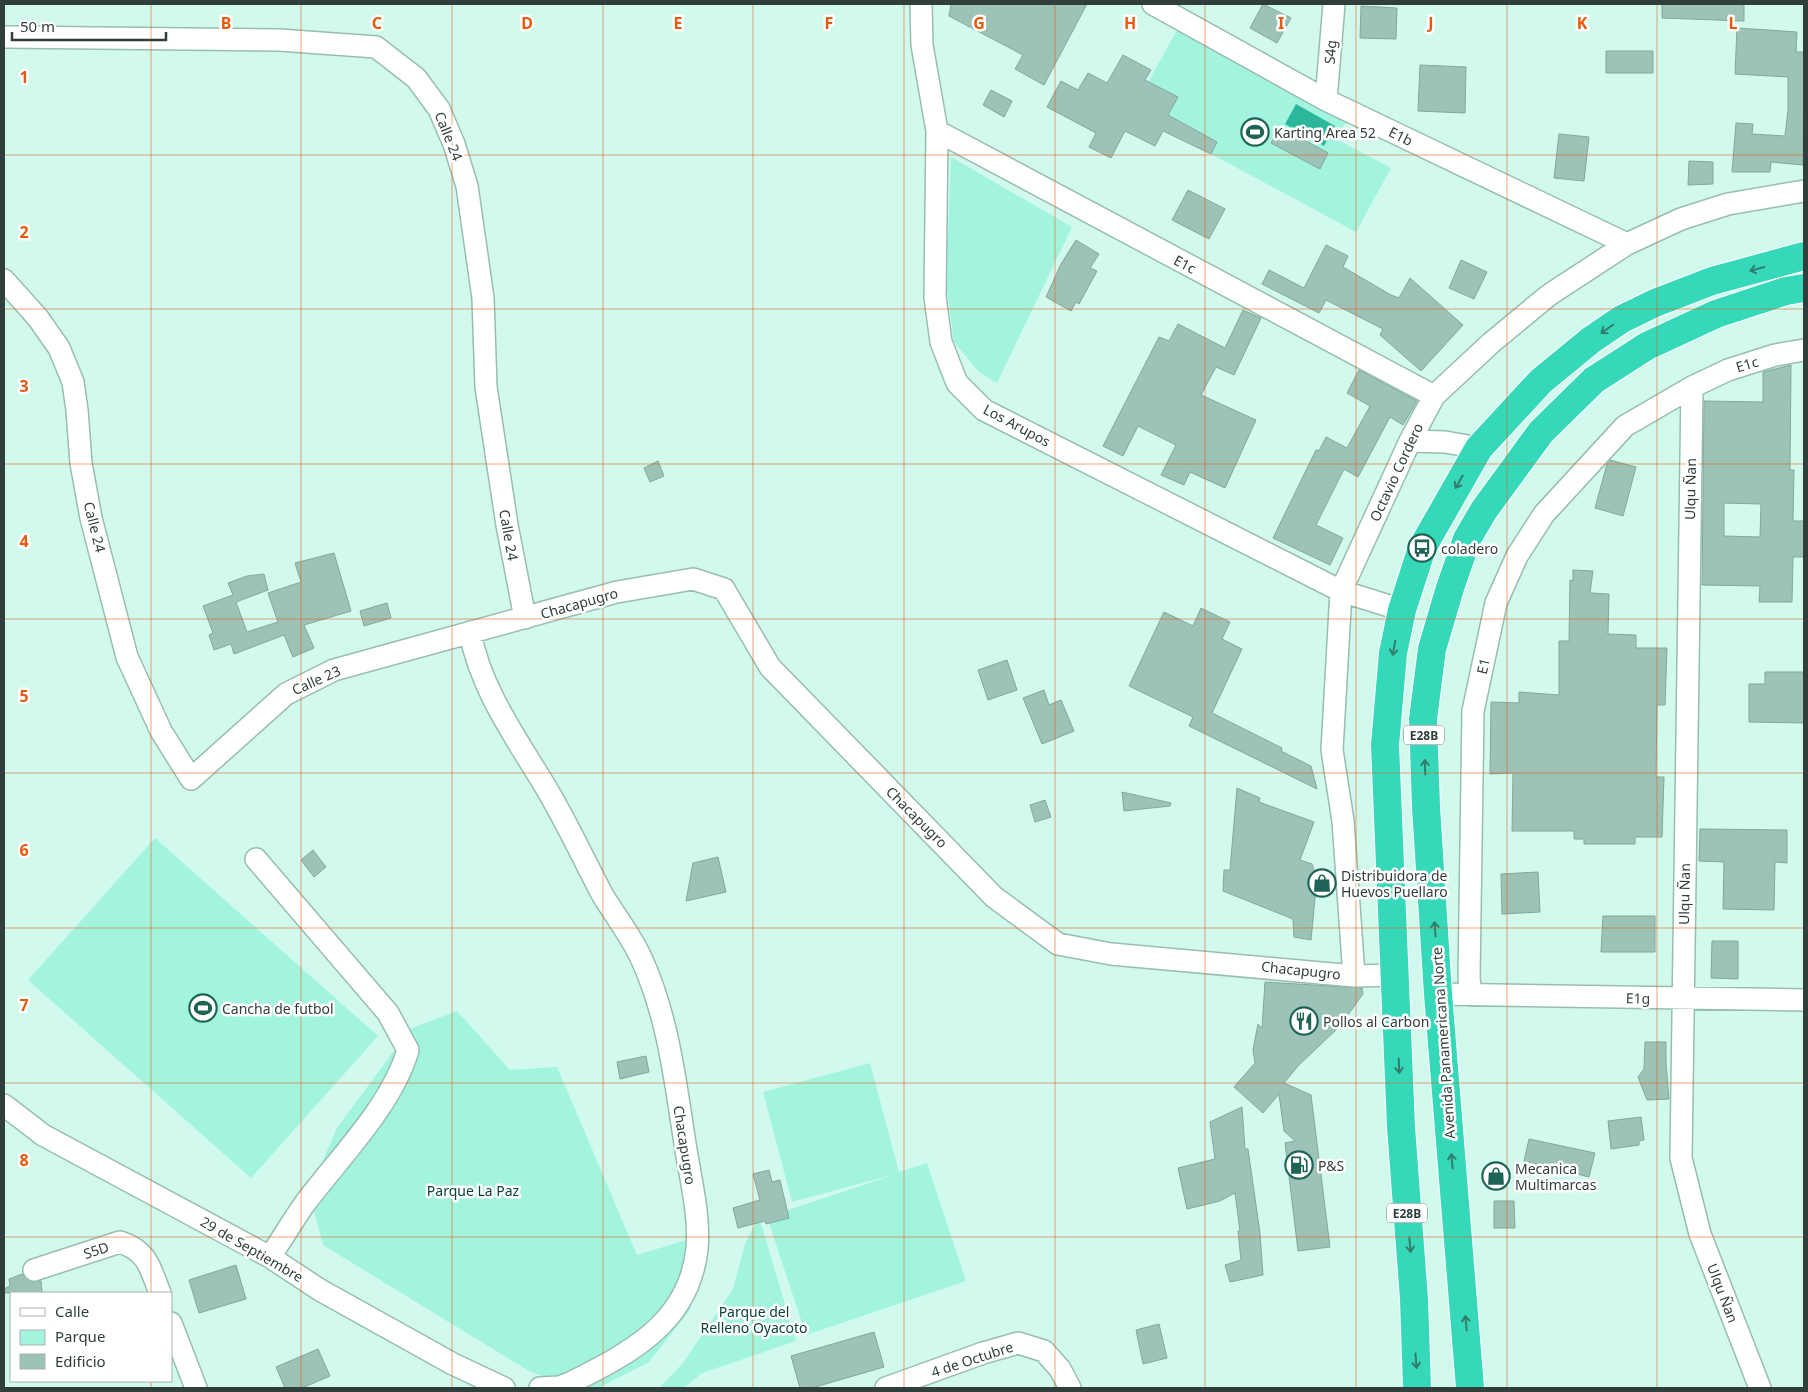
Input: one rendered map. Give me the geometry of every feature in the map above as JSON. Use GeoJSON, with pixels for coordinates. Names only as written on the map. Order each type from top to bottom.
{"type":"FeatureCollection","features":[{"type":"Feature","properties":{"kind":"highway","name":"E28B"},"geometry":{"type":"LineString","coordinates":[[1418,1388],[1414,1299],[1400,1127],[1385,745],[1393,654],[1402,610],[1422,548],[1479,448],[1541,381],[1622,319],[1712,281],[1804,256]]}},
{"type":"Feature","properties":{"kind":"highway","name":"Avenida Panamericana Norte"},"geometry":{"type":"LineString","coordinates":[[1470,1388],[1438,994],[1426,806],[1423,719],[1432,649],[1467,539],[1489,503],[1541,432],[1594,380],[1647,346],[1716,314],[1786,291],[1804,288]]}},
{"type":"Feature","properties":{"kind":"street","name":"Los Arupos"},"geometry":{"type":"LineString","coordinates":[[921,4],[922,46],[937,131],[935,297],[941,342],[957,383],[984,410],[1341,591],[1402,610]]}},
{"type":"Feature","properties":{"kind":"street","name":"E1b"},"geometry":{"type":"LineString","coordinates":[[1153,4],[1326,100],[1627,244]]}},
{"type":"Feature","properties":{"kind":"street","name":"S4g"},"geometry":{"type":"LineString","coordinates":[[1326,100],[1334,4]]}},
{"type":"Feature","properties":{"kind":"street","name":"Calle 24"},"geometry":{"type":"LineString","coordinates":[[4,37],[278,40],[368,46],[376,47],[416,78],[439,109],[454,144],[467,186],[483,298],[486,387],[507,525],[525,618]]}},
{"type":"Feature","properties":{"kind":"street","name":"E1c"},"geometry":{"type":"LineString","coordinates":[[937,131],[1434,396]]}},
{"type":"Feature","properties":{"kind":"street","name":"Octavio Cordero"},"geometry":{"type":"LineString","coordinates":[[1354,976],[1342,821],[1332,750],[1341,591],[1410,441],[1434,396],[1491,343],[1549,295],[1627,244],[1681,220],[1728,204],[1804,192]]}},
{"type":"Feature","properties":{"kind":"street","name":"Calle 24"},"geometry":{"type":"LineString","coordinates":[[4,280],[38,318],[59,348],[72,382],[77,410],[81,463],[91,518],[127,657],[161,731],[191,779]]}},
{"type":"Feature","properties":{"kind":"street","name":"E1c"},"geometry":{"type":"LineString","coordinates":[[1692,386],[1728,370],[1775,355],[1804,350]]}},
{"type":"Feature","properties":{"kind":"street","name":"E1"},"geometry":{"type":"LineString","coordinates":[[1471,995],[1469,978],[1473,711],[1496,602],[1522,549],[1544,514],[1572,482],[1625,426],[1692,386]]}},
{"type":"Feature","properties":{"kind":"street","name":"Ulqu Ñan"},"geometry":{"type":"LineString","coordinates":[[1692,386],[1681,1158],[1700,1234],[1760,1388]]}},
{"type":"Feature","properties":{"kind":"street"},"geometry":{"type":"LineString","coordinates":[[1410,441],[1445,442],[1479,448]]}},
{"type":"Feature","properties":{"kind":"street","name":"Chacapugro"},"geometry":{"type":"LineString","coordinates":[[571,1386],[640,1345],[667,1321],[688,1286],[697,1248],[695,1204],[672,1062],[657,1002],[642,960],[603,895],[548,790],[506,721],[482,672],[473,649],[470,632],[617,592],[669,582],[693,579],[724,589],[770,668],[994,897],[1058,944],[1111,954],[1354,976],[1395,975]]}},
{"type":"Feature","properties":{"kind":"street","name":"Calle 23"},"geometry":{"type":"LineString","coordinates":[[191,779],[286,694],[334,670],[470,632]]}},
{"type":"Feature","properties":{"kind":"street"},"geometry":{"type":"LineString","coordinates":[[256,859],[388,1013],[408,1050],[402,1071],[395,1083],[349,1148],[305,1204],[270,1257]]}},
{"type":"Feature","properties":{"kind":"street"},"geometry":{"type":"LineString","coordinates":[[1438,994],[1471,995]]}},
{"type":"Feature","properties":{"kind":"street","name":"E1g"},"geometry":{"type":"LineString","coordinates":[[1471,995],[1804,1000]]}},
{"type":"Feature","properties":{"kind":"street","name":"29 de Septiembre"},"geometry":{"type":"LineString","coordinates":[[4,1105],[43,1135],[270,1257],[320,1290],[454,1364],[504,1388]]}},
{"type":"Feature","properties":{"kind":"street","name":"S5D"},"geometry":{"type":"LineString","coordinates":[[34,1270],[120,1242],[132,1246],[143,1254],[160,1292]]}},
{"type":"Feature","properties":{"kind":"street"},"geometry":{"type":"LineString","coordinates":[[172,1326],[196,1388]]}},
{"type":"Feature","properties":{"kind":"street","name":"4 de Octubre"},"geometry":{"type":"LineString","coordinates":[[886,1388],[983,1353],[1018,1343],[1044,1351],[1060,1369],[1070,1388]]}},
{"type":"Feature","properties":{"kind":"street"},"geometry":{"type":"LineString","coordinates":[[540,1388],[571,1386]]}},
{"type":"Feature","properties":{"kind":"green space","name":"Karting Area 52"},"geometry":{"type":"Polygon","coordinates":[[[1177,30],[1346,122],[1336,139],[1391,168],[1356,232],[1132,111],[1177,30]]]}},
{"type":"Feature","properties":{"kind":"green space"},"geometry":{"type":"Polygon","coordinates":[[[951,157],[1072,227],[997,383],[979,372],[954,342],[946,283],[951,157]]]}},
{"type":"Feature","properties":{"kind":"green space","name":"Cancha de futbol"},"geometry":{"type":"Polygon","coordinates":[[[155,838],[378,1036],[251,1178],[28,980],[155,838]]]}},
{"type":"Feature","properties":{"kind":"green space","name":"Parque La Paz"},"geometry":{"type":"Polygon","coordinates":[[[457,1011],[510,1070],[557,1067],[637,1255],[706,1234],[690,1310],[649,1362],[598,1388],[573,1388],[529,1371],[323,1245],[309,1192],[337,1128],[410,1029],[457,1011]]]}},
{"type":"Feature","properties":{"kind":"green space"},"geometry":{"type":"Polygon","coordinates":[[[870,1063],[899,1172],[927,1163],[966,1281],[806,1335],[767,1217],[896,1174],[792,1202],[763,1092],[870,1063]]]}},
{"type":"Feature","properties":{"kind":"green space","name":"Parque del Relleno Oyacoto"},"geometry":{"type":"Polygon","coordinates":[[[759,1217],[796,1341],[702,1373],[684,1388],[659,1388],[683,1363],[733,1289],[745,1244],[759,1217]]]}},
{"type":"Feature","properties":{"kind":"shaded area"},"geometry":{"type":"Polygon","coordinates":[[[1296,104],[1335,126],[1324,146],[1285,124],[1296,104]]]}},
{"type":"Feature","properties":{"kind":"building"},"geometry":{"type":"Polygon","coordinates":[[[951,4],[1087,4],[1044,85],[1015,69],[1023,55],[949,16],[951,4]]]}},
{"type":"Feature","properties":{"kind":"building"},"geometry":{"type":"Polygon","coordinates":[[[1263,4],[1291,18],[1277,43],[1250,28],[1263,4]]]}},
{"type":"Feature","properties":{"kind":"building"},"geometry":{"type":"Polygon","coordinates":[[[1662,4],[1744,4],[1744,21],[1662,18],[1662,4]]]}},
{"type":"Feature","properties":{"kind":"building"},"geometry":{"type":"Polygon","coordinates":[[[1361,6],[1397,8],[1396,39],[1360,38],[1361,6]]]}},
{"type":"Feature","properties":{"kind":"building"},"geometry":{"type":"Polygon","coordinates":[[[1737,28],[1797,32],[1796,52],[1804,52],[1803,165],[1771,162],[1770,172],[1732,172],[1736,123],[1753,124],[1752,134],[1785,136],[1788,110],[1788,77],[1735,74],[1737,28]]]}},
{"type":"Feature","properties":{"kind":"building"},"geometry":{"type":"Polygon","coordinates":[[[1606,51],[1653,51],[1653,73],[1606,73],[1606,51]]]}},
{"type":"Feature","properties":{"kind":"building"},"geometry":{"type":"Polygon","coordinates":[[[1123,55],[1151,70],[1145,80],[1178,97],[1168,115],[1217,142],[1211,154],[1163,131],[1155,146],[1125,131],[1111,158],[1089,147],[1096,133],[1047,107],[1061,81],[1078,90],[1088,73],[1107,83],[1123,55]]]}},
{"type":"Feature","properties":{"kind":"building"},"geometry":{"type":"Polygon","coordinates":[[[1420,65],[1466,67],[1465,113],[1418,111],[1420,65]]]}},
{"type":"Feature","properties":{"kind":"building"},"geometry":{"type":"Polygon","coordinates":[[[991,90],[1012,101],[1004,117],[983,105],[991,90]]]}},
{"type":"Feature","properties":{"kind":"building"},"geometry":{"type":"Polygon","coordinates":[[[1280,127],[1328,153],[1320,169],[1271,143],[1280,127]]]}},
{"type":"Feature","properties":{"kind":"building"},"geometry":{"type":"Polygon","coordinates":[[[1559,134],[1589,137],[1584,181],[1554,178],[1559,134]]]}},
{"type":"Feature","properties":{"kind":"building"},"geometry":{"type":"Polygon","coordinates":[[[1689,161],[1713,162],[1713,184],[1688,185],[1689,161]]]}},
{"type":"Feature","properties":{"kind":"building"},"geometry":{"type":"Polygon","coordinates":[[[1188,190],[1225,209],[1209,239],[1172,220],[1188,190]]]}},
{"type":"Feature","properties":{"kind":"building"},"geometry":{"type":"Polygon","coordinates":[[[1076,240],[1099,254],[1090,268],[1097,271],[1079,304],[1076,302],[1071,311],[1046,297],[1061,264],[1076,240]]]}},
{"type":"Feature","properties":{"kind":"building"},"geometry":{"type":"Polygon","coordinates":[[[1326,245],[1348,256],[1343,267],[1391,295],[1399,298],[1410,278],[1463,325],[1421,371],[1380,335],[1383,329],[1326,300],[1319,313],[1262,284],[1269,270],[1304,288],[1326,245]]]}},
{"type":"Feature","properties":{"kind":"building"},"geometry":{"type":"Polygon","coordinates":[[[1461,260],[1487,272],[1474,299],[1449,288],[1461,260]]]}},
{"type":"Feature","properties":{"kind":"building"},"geometry":{"type":"Polygon","coordinates":[[[1243,310],[1261,318],[1234,375],[1216,367],[1201,395],[1256,420],[1225,488],[1190,472],[1184,485],[1161,475],[1176,445],[1138,426],[1123,456],[1103,446],[1159,337],[1169,341],[1178,324],[1225,348],[1243,310]]]}},
{"type":"Feature","properties":{"kind":"building"},"geometry":{"type":"Polygon","coordinates":[[[1791,365],[1790,470],[1794,470],[1793,521],[1804,521],[1804,557],[1793,557],[1792,602],[1759,602],[1760,586],[1702,585],[1704,401],[1763,402],[1763,372],[1791,365]],[[1724,503],[1724,536],[1760,537],[1761,504],[1724,503]]]}},
{"type":"Feature","properties":{"kind":"building"},"geometry":{"type":"Polygon","coordinates":[[[1359,370],[1417,401],[1403,425],[1390,417],[1358,477],[1344,469],[1316,525],[1343,538],[1330,565],[1273,538],[1316,450],[1319,451],[1326,437],[1347,448],[1370,406],[1347,393],[1359,370]]]}},
{"type":"Feature","properties":{"kind":"building"},"geometry":{"type":"Polygon","coordinates":[[[1610,460],[1636,467],[1623,516],[1595,508],[1607,464],[1610,460]]]}},
{"type":"Feature","properties":{"kind":"building"},"geometry":{"type":"Polygon","coordinates":[[[658,461],[664,476],[650,482],[644,468],[658,461]]]}},
{"type":"Feature","properties":{"kind":"building"},"geometry":{"type":"Polygon","coordinates":[[[334,553],[351,611],[304,625],[314,648],[293,657],[284,635],[234,654],[231,644],[214,650],[209,635],[213,633],[203,606],[233,595],[228,583],[247,576],[264,574],[268,590],[236,602],[247,632],[278,622],[268,593],[301,582],[295,563],[334,553]]]}},
{"type":"Feature","properties":{"kind":"building"},"geometry":{"type":"Polygon","coordinates":[[[1573,570],[1593,571],[1590,593],[1609,594],[1608,634],[1636,635],[1636,648],[1667,648],[1665,705],[1657,705],[1656,777],[1664,777],[1662,837],[1635,837],[1635,844],[1584,844],[1584,839],[1574,839],[1574,831],[1512,831],[1513,773],[1490,774],[1491,702],[1519,703],[1519,692],[1559,695],[1559,641],[1569,641],[1570,580],[1573,581],[1573,570]]]}},
{"type":"Feature","properties":{"kind":"building"},"geometry":{"type":"Polygon","coordinates":[[[387,603],[391,618],[364,626],[360,611],[387,603]]]}},
{"type":"Feature","properties":{"kind":"building"},"geometry":{"type":"Polygon","coordinates":[[[1201,608],[1230,622],[1222,639],[1242,649],[1212,713],[1282,748],[1281,751],[1311,766],[1317,789],[1189,726],[1193,717],[1129,686],[1164,612],[1193,626],[1201,608]]]}},
{"type":"Feature","properties":{"kind":"building"},"geometry":{"type":"Polygon","coordinates":[[[1007,660],[1017,690],[988,700],[978,670],[1007,660]]]}},
{"type":"Feature","properties":{"kind":"building"},"geometry":{"type":"Polygon","coordinates":[[[1765,672],[1804,672],[1804,723],[1749,722],[1749,684],[1765,684],[1765,672]]]}},
{"type":"Feature","properties":{"kind":"building"},"geometry":{"type":"Polygon","coordinates":[[[1044,690],[1049,705],[1061,700],[1074,731],[1042,744],[1023,698],[1044,690]]]}},
{"type":"Feature","properties":{"kind":"building"},"geometry":{"type":"Polygon","coordinates":[[[1237,788],[1260,798],[1259,802],[1314,822],[1300,860],[1312,864],[1317,878],[1311,940],[1294,937],[1293,919],[1223,891],[1224,870],[1230,870],[1237,788]]]}},
{"type":"Feature","properties":{"kind":"building"},"geometry":{"type":"Polygon","coordinates":[[[1122,792],[1171,803],[1170,806],[1124,811],[1122,792]]]}},
{"type":"Feature","properties":{"kind":"building"},"geometry":{"type":"Polygon","coordinates":[[[1045,800],[1051,817],[1035,822],[1030,805],[1045,800]]]}},
{"type":"Feature","properties":{"kind":"building"},"geometry":{"type":"Polygon","coordinates":[[[1700,829],[1787,830],[1787,863],[1775,862],[1774,910],[1723,909],[1724,862],[1699,861],[1700,829]]]}},
{"type":"Feature","properties":{"kind":"building"},"geometry":{"type":"Polygon","coordinates":[[[313,850],[326,867],[314,877],[301,860],[313,850]]]}},
{"type":"Feature","properties":{"kind":"building"},"geometry":{"type":"Polygon","coordinates":[[[718,857],[726,892],[686,901],[693,863],[718,857]]]}},
{"type":"Feature","properties":{"kind":"building"},"geometry":{"type":"Polygon","coordinates":[[[1538,872],[1540,912],[1502,914],[1501,874],[1538,872]]]}},
{"type":"Feature","properties":{"kind":"building"},"geometry":{"type":"Polygon","coordinates":[[[1603,916],[1655,916],[1655,952],[1601,952],[1603,916]]]}},
{"type":"Feature","properties":{"kind":"building"},"geometry":{"type":"Polygon","coordinates":[[[1712,941],[1738,941],[1738,979],[1711,978],[1712,941]]]}},
{"type":"Feature","properties":{"kind":"building"},"geometry":{"type":"Polygon","coordinates":[[[1265,982],[1362,988],[1363,994],[1340,1026],[1298,1066],[1284,1083],[1311,1095],[1330,1247],[1298,1251],[1285,1143],[1295,1141],[1284,1131],[1279,1094],[1263,1113],[1234,1087],[1255,1063],[1253,1050],[1258,1024],[1262,1028],[1265,982]]]}},
{"type":"Feature","properties":{"kind":"building"},"geometry":{"type":"Polygon","coordinates":[[[1645,1042],[1666,1042],[1669,1099],[1647,1100],[1638,1077],[1644,1069],[1645,1042]]]}},
{"type":"Feature","properties":{"kind":"building"},"geometry":{"type":"Polygon","coordinates":[[[646,1056],[649,1072],[620,1079],[617,1062],[646,1056]]]}},
{"type":"Feature","properties":{"kind":"building"},"geometry":{"type":"Polygon","coordinates":[[[1242,1107],[1245,1149],[1248,1149],[1260,1233],[1263,1275],[1230,1282],[1225,1265],[1241,1260],[1238,1231],[1240,1231],[1235,1193],[1220,1201],[1187,1209],[1178,1168],[1215,1159],[1210,1122],[1242,1107]]]}},
{"type":"Feature","properties":{"kind":"building"},"geometry":{"type":"Polygon","coordinates":[[[1641,1117],[1644,1140],[1639,1141],[1639,1145],[1611,1149],[1608,1121],[1641,1117]]]}},
{"type":"Feature","properties":{"kind":"building"},"geometry":{"type":"Polygon","coordinates":[[[1529,1139],[1595,1153],[1589,1177],[1524,1161],[1529,1139]]]}},
{"type":"Feature","properties":{"kind":"building"},"geometry":{"type":"Polygon","coordinates":[[[769,1170],[772,1182],[780,1180],[789,1218],[766,1224],[765,1221],[738,1228],[733,1208],[760,1200],[753,1174],[769,1170]]]}},
{"type":"Feature","properties":{"kind":"building"},"geometry":{"type":"Polygon","coordinates":[[[1494,1201],[1514,1201],[1515,1228],[1494,1228],[1494,1201]]]}},
{"type":"Feature","properties":{"kind":"building"},"geometry":{"type":"Polygon","coordinates":[[[236,1265],[246,1299],[199,1313],[189,1280],[236,1265]]]}},
{"type":"Feature","properties":{"kind":"building"},"geometry":{"type":"Polygon","coordinates":[[[22,1274],[31,1282],[41,1281],[42,1292],[4,1293],[4,1289],[10,1286],[9,1279],[22,1274]]]}},
{"type":"Feature","properties":{"kind":"building"},"geometry":{"type":"Polygon","coordinates":[[[1159,1324],[1167,1358],[1143,1364],[1136,1330],[1159,1324]]]}},
{"type":"Feature","properties":{"kind":"building"},"geometry":{"type":"Polygon","coordinates":[[[874,1332],[884,1367],[812,1388],[800,1388],[791,1356],[874,1332]]]}},
{"type":"Feature","properties":{"kind":"building"},"geometry":{"type":"Polygon","coordinates":[[[318,1349],[330,1376],[302,1388],[285,1388],[276,1367],[318,1349]]]}},
{"type":"Feature","properties":{"kind":"place","name":"Karting Area 52"},"geometry":{"type":"Point","coordinates":[1255,132]}},
{"type":"Feature","properties":{"kind":"place","name":"coladero"},"geometry":{"type":"Point","coordinates":[1422,548]}},
{"type":"Feature","properties":{"kind":"place","name":"Distribuidora de Huevos Puellaro"},"geometry":{"type":"Point","coordinates":[1322,883]}},
{"type":"Feature","properties":{"kind":"place","name":"Cancha de futbol"},"geometry":{"type":"Point","coordinates":[203,1008]}},
{"type":"Feature","properties":{"kind":"place","name":"Pollos al Carbon"},"geometry":{"type":"Point","coordinates":[1304,1021]}},
{"type":"Feature","properties":{"kind":"place","name":"P&S"},"geometry":{"type":"Point","coordinates":[1299,1165]}},
{"type":"Feature","properties":{"kind":"place","name":"Mecanica Multimarcas"},"geometry":{"type":"Point","coordinates":[1496,1176]}}]}
